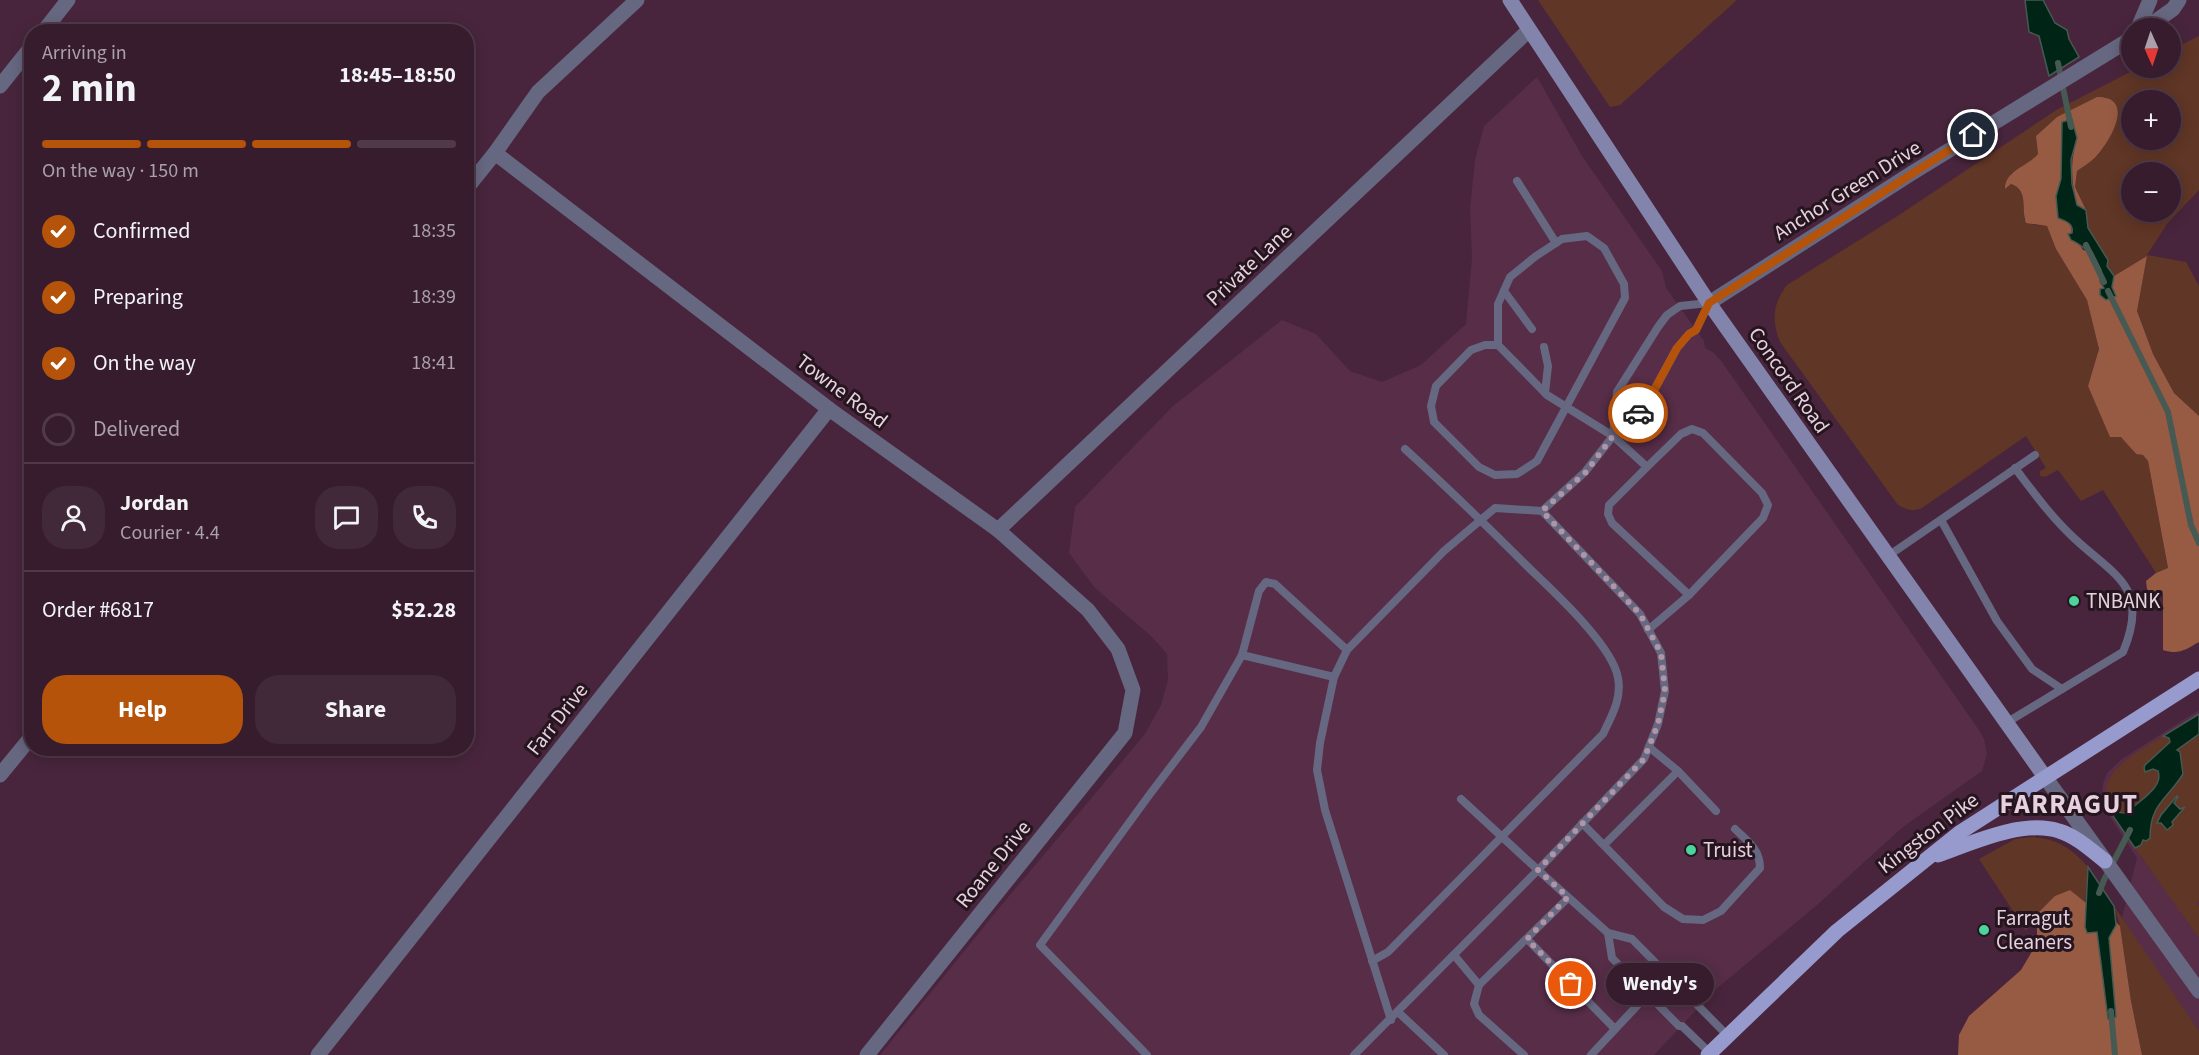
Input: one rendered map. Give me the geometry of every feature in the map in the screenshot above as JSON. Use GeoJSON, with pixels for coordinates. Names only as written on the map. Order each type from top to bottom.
{"type":"FeatureCollection","features":[{"type":"Feature","properties":{"kind":"main road","name":"Kingston Pike"},"geometry":{"type":"LineString","coordinates":[[1709,1054],[1837,931],[1959,833],[2199,680]]}},
{"type":"Feature","properties":{"kind":"main road"},"geometry":{"type":"LineString","coordinates":[[1924,860],[2001,833],[2037,827],[2058,830],[2101,856]]}},
{"type":"Feature","properties":{"kind":"street"},"geometry":{"type":"LineString","coordinates":[[49,24],[68,0]]}},
{"type":"Feature","properties":{"kind":"street"},"geometry":{"type":"LineString","coordinates":[[474,179],[538,92],[637,0]]}},
{"type":"Feature","properties":{"kind":"street","name":"Concord Road"},"geometry":{"type":"LineString","coordinates":[[1510,0],[1709,303],[2045,777]]}},
{"type":"Feature","properties":{"kind":"street"},"geometry":{"type":"LineString","coordinates":[[2142,18],[2150,0]]}},
{"type":"Feature","properties":{"kind":"street"},"geometry":{"type":"LineString","coordinates":[[2160,18],[2173,9],[2179,0]]}},
{"type":"Feature","properties":{"kind":"street","name":"Private Lane"},"geometry":{"type":"LineString","coordinates":[[998,530],[1528,30]]}},
{"type":"Feature","properties":{"kind":"street","name":"Anchor Green Drive"},"geometry":{"type":"LineString","coordinates":[[1709,303],[1912,173],[2121,45]]}},
{"type":"Feature","properties":{"kind":"street"},"geometry":{"type":"LineString","coordinates":[[0,86],[24,56]]}},
{"type":"Feature","properties":{"kind":"street","name":"Towne Road"},"geometry":{"type":"LineString","coordinates":[[495,153],[829,409],[998,530],[1088,610],[1118,649],[1133,690]]}},
{"type":"Feature","properties":{"kind":"street","name":"Farr Drive"},"geometry":{"type":"LineString","coordinates":[[318,1055],[829,409]]}},
{"type":"Feature","properties":{"kind":"street","name":"Roane Drive"},"geometry":{"type":"LineString","coordinates":[[867,1055],[1125,733],[1133,690]]}},
{"type":"Feature","properties":{"kind":"street"},"geometry":{"type":"LineString","coordinates":[[0,775],[24,746]]}},
{"type":"Feature","properties":{"kind":"street"},"geometry":{"type":"LineString","coordinates":[[2045,777],[2199,991]]}},
{"type":"Feature","properties":{"kind":"lane"},"geometry":{"type":"LineString","coordinates":[[1517,181],[1556,243]]}},
{"type":"Feature","properties":{"kind":"lane"},"geometry":{"type":"LineString","coordinates":[[1498,345],[1485,345],[1471,350],[1436,386],[1431,406],[1434,422],[1479,467],[1495,475],[1517,474],[1537,461],[1565,407],[1625,298],[1624,284],[1604,248],[1587,236],[1562,239],[1510,277],[1498,304],[1498,345],[1545,393],[1565,407],[1613,436],[1647,466]]}},
{"type":"Feature","properties":{"kind":"lane"},"geometry":{"type":"LineString","coordinates":[[1504,291],[1532,329]]}},
{"type":"Feature","properties":{"kind":"lane"},"geometry":{"type":"LineString","coordinates":[[1613,436],[1617,392],[1658,327],[1667,315],[1680,306],[1709,303]]}},
{"type":"Feature","properties":{"kind":"lane"},"geometry":{"type":"LineString","coordinates":[[1542,511],[1586,472],[1613,436],[1646,405],[1677,348],[1689,334],[1696,330],[1709,303]]}},
{"type":"Feature","properties":{"kind":"lane"},"geometry":{"type":"LineString","coordinates":[[1544,346],[1548,366],[1545,393]]}},
{"type":"Feature","properties":{"kind":"lane"},"geometry":{"type":"LineString","coordinates":[[1648,630],[1689,595],[1763,518],[1768,505],[1762,493],[1704,434],[1692,429],[1681,434],[1647,466],[1609,505],[1608,514],[1612,522],[1689,595]]}},
{"type":"Feature","properties":{"kind":"lane"},"geometry":{"type":"LineString","coordinates":[[1372,961],[1388,952],[1604,734],[1618,701],[1618,676],[1606,651],[1564,602],[1406,449]]}},
{"type":"Feature","properties":{"kind":"lane"},"geometry":{"type":"LineString","coordinates":[[1888,556],[2035,455]]}},
{"type":"Feature","properties":{"kind":"lane"},"geometry":{"type":"LineString","coordinates":[[2006,723],[2123,652],[2130,636],[2133,612],[2131,596],[2123,582],[2074,539],[2044,506],[2015,468]]}},
{"type":"Feature","properties":{"kind":"lane"},"geometry":{"type":"LineString","coordinates":[[1354,1055],[1390,1020],[1398,1012],[1538,870],[1644,759],[1658,724],[1665,691],[1661,653],[1640,614],[1542,511],[1495,508],[1444,551],[1347,650],[1334,677],[1320,743],[1317,770],[1325,810],[1390,1020]]}},
{"type":"Feature","properties":{"kind":"lane"},"geometry":{"type":"LineString","coordinates":[[1941,520],[1997,621],[2032,669],[2062,690]]}},
{"type":"Feature","properties":{"kind":"lane"},"geometry":{"type":"LineString","coordinates":[[1147,1055],[1040,945],[1201,727],[1242,655],[1259,591],[1266,582],[1275,584],[1347,650]]}},
{"type":"Feature","properties":{"kind":"lane"},"geometry":{"type":"LineString","coordinates":[[1242,655],[1334,677]]}},
{"type":"Feature","properties":{"kind":"lane"},"geometry":{"type":"LineString","coordinates":[[1649,747],[1678,771],[1716,811]]}},
{"type":"Feature","properties":{"kind":"lane"},"geometry":{"type":"LineString","coordinates":[[1604,845],[1678,771]]}},
{"type":"Feature","properties":{"kind":"lane"},"geometry":{"type":"LineString","coordinates":[[1461,799],[1608,933],[1632,939],[1728,1036]]}},
{"type":"Feature","properties":{"kind":"lane"},"geometry":{"type":"LineString","coordinates":[[1582,823],[1664,907],[1683,919],[1703,920],[1721,911],[1760,868],[1760,859],[1754,846],[1734,829]]}},
{"type":"Feature","properties":{"kind":"lane"},"geometry":{"type":"LineString","coordinates":[[1524,1055],[1479,1015],[1474,1004],[1479,984],[1568,897]]}},
{"type":"Feature","properties":{"kind":"lane"},"geometry":{"type":"LineString","coordinates":[[1608,933],[1612,958],[1709,1054]]}},
{"type":"Feature","properties":{"kind":"lane"},"geometry":{"type":"LineString","coordinates":[[1527,939],[1615,1029]]}},
{"type":"Feature","properties":{"kind":"lane"},"geometry":{"type":"LineString","coordinates":[[1454,955],[1479,984]]}},
{"type":"Feature","properties":{"kind":"lane"},"geometry":{"type":"LineString","coordinates":[[1591,1055],[1648,994]]}},
{"type":"Feature","properties":{"kind":"lane"},"geometry":{"type":"LineString","coordinates":[[1398,1012],[1443,1055]]}},
{"type":"Feature","properties":{"kind":"shaded area"},"geometry":{"type":"Polygon","coordinates":[[[1538,0],[1737,0],[1620,105],[1610,107],[1538,0]]]}},
{"type":"Feature","properties":{"kind":"shaded area"},"geometry":{"type":"Polygon","coordinates":[[[2025,0],[2043,0],[2055,23],[2067,30],[2069,39],[2079,57],[2049,76],[2039,36],[2029,32],[2025,0]]]}},
{"type":"Feature","properties":{"kind":"shaded area"},"geometry":{"type":"Polygon","coordinates":[[[2199,36],[2199,190],[2181,209],[2181,162],[2121,162],[2121,222],[2169,222],[2147,255],[2186,262],[2199,286],[2199,416],[2174,393],[2153,354],[2137,311],[2147,256],[2114,276],[2107,266],[2108,260],[2088,228],[2086,210],[2075,187],[2077,171],[2099,154],[2057,117],[2036,136],[2038,154],[2031,163],[2011,173],[2005,189],[2011,184],[2016,186],[2022,194],[2024,220],[2034,225],[2047,226],[2056,249],[2087,300],[2099,349],[2088,386],[2135,454],[2143,455],[2148,461],[2168,569],[2156,573],[2103,490],[2081,501],[2058,470],[2045,477],[2040,476],[2040,471],[2046,468],[2026,436],[1922,508],[1910,510],[1898,505],[1780,342],[1775,326],[1776,305],[1787,285],[1896,217],[2058,109],[2121,77],[2181,78],[2181,45],[2199,36]]]}},
{"type":"Feature","properties":{"kind":"shaded area"},"geometry":{"type":"Polygon","coordinates":[[[1537,77],[1582,156],[1662,271],[1666,288],[1704,341],[1705,348],[1714,353],[1722,362],[1979,730],[1984,739],[1987,754],[1982,771],[1903,827],[1817,905],[1715,990],[1654,1055],[880,1055],[1145,734],[1161,705],[1168,680],[1167,654],[1151,636],[1095,588],[1069,553],[1075,507],[1173,406],[1282,320],[1316,334],[1350,371],[1382,382],[1421,365],[1466,324],[1472,258],[1470,208],[1475,160],[1484,126],[1537,77]]]}},
{"type":"Feature","properties":{"kind":"shaded area"},"geometry":{"type":"Polygon","coordinates":[[[2097,97],[2115,103],[2118,110],[2117,119],[2110,137],[2097,156],[2077,171],[2075,187],[2086,210],[2077,205],[2073,187],[2072,164],[2077,138],[2062,122],[2061,179],[2056,196],[2058,218],[2070,223],[2072,233],[2083,250],[2091,252],[2101,270],[2100,282],[2112,287],[2114,276],[2147,256],[2137,311],[2153,354],[2174,393],[2199,416],[2199,642],[2178,652],[2163,650],[2163,594],[2152,594],[2147,589],[2146,581],[2156,573],[2168,568],[2148,461],[2143,455],[2136,454],[2121,437],[2110,437],[2088,386],[2099,349],[2087,300],[2056,249],[2047,226],[2026,223],[2020,191],[2011,184],[2005,189],[2009,177],[2038,154],[2036,136],[2057,117],[2097,97]]]}},
{"type":"Feature","properties":{"kind":"shaded area"},"geometry":{"type":"Polygon","coordinates":[[[2072,119],[2077,138],[2071,160],[2072,184],[2077,205],[2086,210],[2088,228],[2108,260],[2107,266],[2114,276],[2112,287],[2116,296],[2106,300],[2100,295],[2100,289],[2104,288],[2100,282],[2101,270],[2092,252],[2071,240],[2068,234],[2072,233],[2072,227],[2058,218],[2056,196],[2061,179],[2062,122],[2072,119]]]}},
{"type":"Feature","properties":{"kind":"shaded area"},"geometry":{"type":"Polygon","coordinates":[[[2199,710],[2199,1055],[2142,1055],[2120,926],[2137,858],[2107,812],[2102,795],[2103,784],[2107,773],[2122,759],[2199,710]]]}},
{"type":"Feature","properties":{"kind":"shaded area"},"geometry":{"type":"Polygon","coordinates":[[[2199,714],[2199,734],[2177,750],[2180,752],[2183,774],[2156,809],[2150,838],[2143,840],[2141,845],[2135,848],[2113,816],[2116,812],[2125,813],[2130,810],[2158,782],[2158,771],[2153,769],[2145,772],[2144,768],[2170,742],[2169,738],[2163,736],[2199,714]]]}},
{"type":"Feature","properties":{"kind":"shaded area"},"geometry":{"type":"Polygon","coordinates":[[[2199,734],[2199,901],[2197,903],[2199,906],[2199,938],[2135,848],[2141,845],[2143,840],[2150,838],[2154,813],[2178,783],[2177,750],[2199,734]],[[2176,797],[2161,823],[2166,830],[2184,807],[2181,810],[2174,803],[2178,798],[2176,797]]]}},
{"type":"Feature","properties":{"kind":"shaded area"},"geometry":{"type":"Polygon","coordinates":[[[2163,736],[2169,738],[2170,742],[2144,768],[2145,772],[2153,769],[2158,771],[2158,782],[2130,810],[2125,813],[2116,812],[2113,816],[2107,801],[2106,788],[2110,777],[2128,759],[2163,736]]]}},
{"type":"Feature","properties":{"kind":"shaded area"},"geometry":{"type":"Polygon","coordinates":[[[2177,796],[2174,803],[2180,809],[2185,807],[2167,830],[2161,823],[2157,823],[2177,796]]]}},
{"type":"Feature","properties":{"kind":"shaded area"},"geometry":{"type":"Polygon","coordinates":[[[2032,837],[2057,842],[2076,855],[2088,867],[2085,902],[2070,890],[2037,914],[2026,931],[1979,859],[2015,839],[2032,837]]]}},
{"type":"Feature","properties":{"kind":"shaded area"},"geometry":{"type":"Polygon","coordinates":[[[2088,867],[2114,906],[2116,925],[2109,938],[2116,1017],[2108,1019],[2097,932],[2087,933],[2085,927],[2088,867]]]}},
{"type":"Feature","properties":{"kind":"shaded area"},"geometry":{"type":"Polygon","coordinates":[[[2070,890],[2085,902],[2109,915],[2120,926],[2142,1055],[1958,1055],[1959,1035],[1969,1016],[2021,970],[2037,943],[2037,914],[2055,896],[2070,890]]]}},
{"type":"Feature","properties":{"kind":"shaded area"},"geometry":{"type":"Polygon","coordinates":[[[2114,906],[2199,1031],[2199,1055],[2142,1055],[2120,926],[2114,906]]]}},
{"type":"Feature","properties":{"kind":"waterway"},"geometry":{"type":"LineString","coordinates":[[2058,63],[2071,127]]}},
{"type":"Feature","properties":{"kind":"waterway"},"geometry":{"type":"LineString","coordinates":[[2086,245],[2104,282]]}},
{"type":"Feature","properties":{"kind":"waterway"},"geometry":{"type":"LineString","coordinates":[[2108,291],[2168,412],[2191,525],[2199,543]]}},
{"type":"Feature","properties":{"kind":"waterway"},"geometry":{"type":"LineString","coordinates":[[2099,893],[2130,830]]}},
{"type":"Feature","properties":{"kind":"waterway"},"geometry":{"type":"LineString","coordinates":[[2111,1011],[2115,1055]]}},
{"type":"Feature","properties":{"kind":"way so far"},"geometry":{"type":"LineString","coordinates":[[1571,984],[1527,939],[1568,897],[1538,870],[1644,759],[1658,724],[1665,691],[1661,653],[1640,614],[1542,511],[1586,472],[1613,436],[1638,413]]}},
{"type":"Feature","properties":{"kind":"place","name":"TNBANK"},"geometry":{"type":"Point","coordinates":[2074,601]}},
{"type":"Feature","properties":{"kind":"place","name":"Truist"},"geometry":{"type":"Point","coordinates":[1691,850]}},
{"type":"Feature","properties":{"kind":"place","name":"Farragut Cleaners"},"geometry":{"type":"Point","coordinates":[1984,930]}},
{"type":"Feature","properties":{"kind":"place","name":"Wendy's"},"geometry":{"type":"Point","coordinates":[1571,984]}},
{"type":"Feature","properties":{"kind":"district","name":"FARRAGUT"},"geometry":{"type":"Point","coordinates":[2069,804]}},
{"type":"Feature","properties":{"kind":"route"},"geometry":{"type":"LineString","coordinates":[[1638,413],[1646,405],[1677,348],[1689,334],[1696,330],[1709,303],[1973,135]]}}]}
